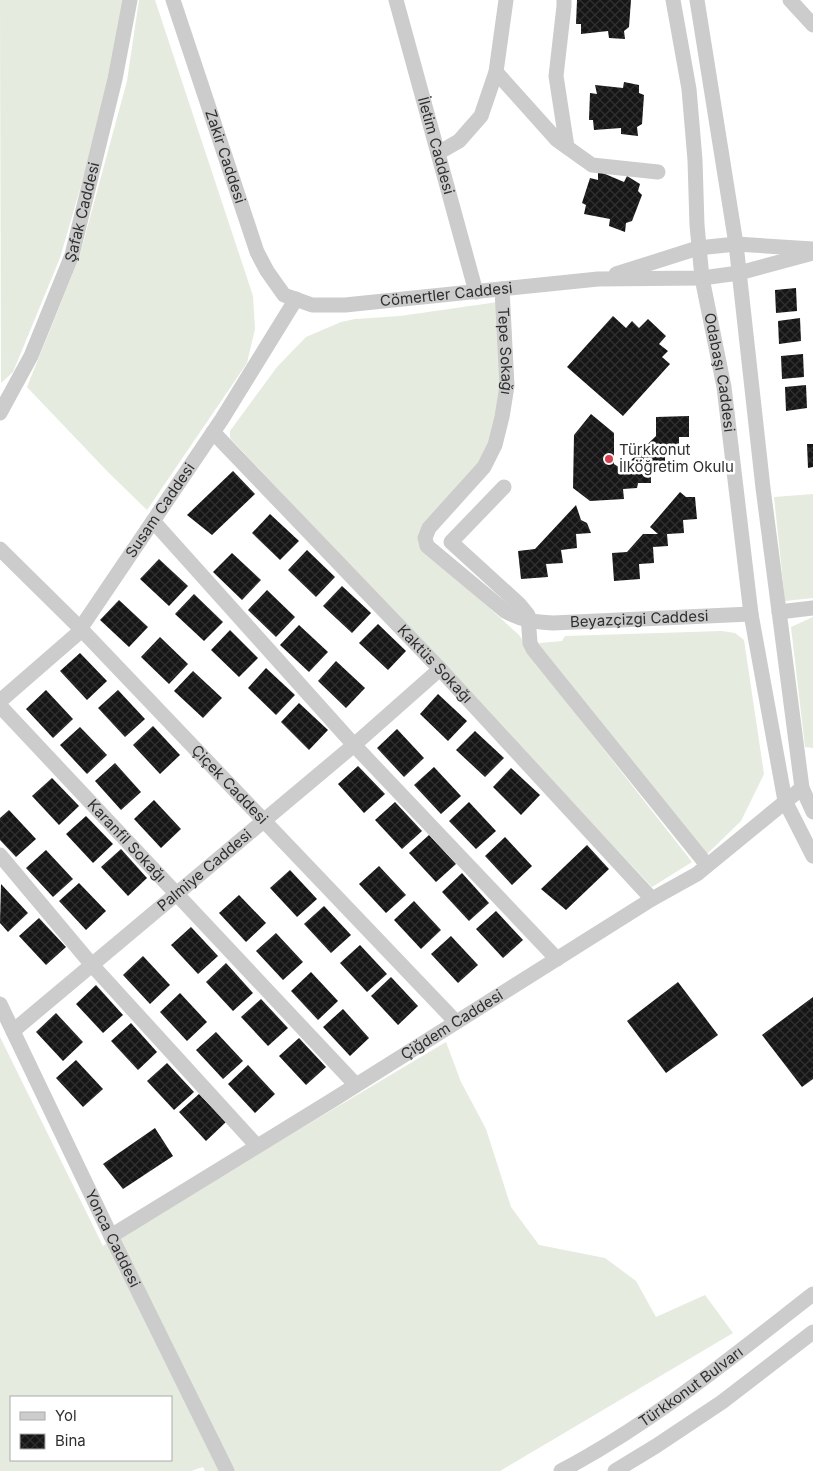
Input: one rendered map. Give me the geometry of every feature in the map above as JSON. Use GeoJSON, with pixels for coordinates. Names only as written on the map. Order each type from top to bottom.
{"type":"FeatureCollection","features":[{"type":"Feature","properties":{"kind":"street","name":"Şafak Caddesi"},"geometry":{"type":"LineString","coordinates":[[1,409],[32,356],[72,255],[115,79],[130,0]]}},
{"type":"Feature","properties":{"kind":"street","name":"Zakir Caddesi"},"geometry":{"type":"LineString","coordinates":[[173,0],[257,252],[267,271],[284,295],[296,299]]}},
{"type":"Feature","properties":{"kind":"street","name":"İletim Caddesi"},"geometry":{"type":"LineString","coordinates":[[396,0],[476,292]]}},
{"type":"Feature","properties":{"kind":"street"},"geometry":{"type":"LineString","coordinates":[[438,153],[459,141],[481,116],[496,72],[506,0]]}},
{"type":"Feature","properties":{"kind":"street"},"geometry":{"type":"LineString","coordinates":[[564,0],[556,76],[567,147]]}},
{"type":"Feature","properties":{"kind":"street","name":"Odabaşı Caddesi"},"geometry":{"type":"LineString","coordinates":[[673,0],[689,89],[695,160],[698,248],[702,278],[724,388],[751,614],[785,801],[813,856]]}},
{"type":"Feature","properties":{"kind":"street","name":"Odabaşı Caddesi"},"geometry":{"type":"LineString","coordinates":[[697,0],[736,244],[763,488],[779,612],[806,760],[802,788],[813,812]]}},
{"type":"Feature","properties":{"kind":"street"},"geometry":{"type":"LineString","coordinates":[[790,0],[813,25]]}},
{"type":"Feature","properties":{"kind":"street"},"geometry":{"type":"LineString","coordinates":[[496,72],[557,140],[592,165],[658,172]]}},
{"type":"Feature","properties":{"kind":"street","name":"Cömertler Caddesi"},"geometry":{"type":"LineString","coordinates":[[598,279],[698,248],[736,244],[813,249]]}},
{"type":"Feature","properties":{"kind":"street","name":"Cömertler Caddesi"},"geometry":{"type":"LineString","coordinates":[[296,299],[312,305],[345,305],[598,279],[702,278],[739,274],[813,254]]}},
{"type":"Feature","properties":{"kind":"street","name":"Tepe Sokağı"},"geometry":{"type":"LineString","coordinates":[[425,538],[429,528],[484,467],[495,445],[507,386],[502,290]]}},
{"type":"Feature","properties":{"kind":"street","name":"Susam Caddesi"},"geometry":{"type":"LineString","coordinates":[[0,701],[76,635],[213,432],[296,299]]}},
{"type":"Feature","properties":{"kind":"street","name":"Kaktüs Sokağı"},"geometry":{"type":"LineString","coordinates":[[213,432],[440,669],[652,899]]}},
{"type":"Feature","properties":{"kind":"street"},"geometry":{"type":"LineString","coordinates":[[504,487],[451,542],[519,604],[528,615],[530,643],[533,649],[708,865]]}},
{"type":"Feature","properties":{"kind":"street"},"geometry":{"type":"LineString","coordinates":[[153,521],[354,745],[557,959]]}},
{"type":"Feature","properties":{"kind":"street","name":"Beyazçizgi Caddesi"},"geometry":{"type":"LineString","coordinates":[[425,538],[427,546],[505,611],[528,621],[553,623],[751,614]]}},
{"type":"Feature","properties":{"kind":"street","name":"Çiçek Caddesi"},"geometry":{"type":"LineString","coordinates":[[0,549],[80,628],[456,1022]]}},
{"type":"Feature","properties":{"kind":"street"},"geometry":{"type":"LineString","coordinates":[[779,612],[813,608]]}},
{"type":"Feature","properties":{"kind":"street","name":"Palmiye Caddesi"},"geometry":{"type":"LineString","coordinates":[[13,1031],[354,745],[440,669]]}},
{"type":"Feature","properties":{"kind":"street","name":"Karanfil Sokağı"},"geometry":{"type":"LineString","coordinates":[[0,706],[356,1085]]}},
{"type":"Feature","properties":{"kind":"street","name":"Çiğdem Caddesi"},"geometry":{"type":"LineString","coordinates":[[111,1236],[652,899],[696,874],[802,788]]}},
{"type":"Feature","properties":{"kind":"street"},"geometry":{"type":"LineString","coordinates":[[0,855],[92,965],[257,1146]]}},
{"type":"Feature","properties":{"kind":"street","name":"Yonca Caddesi"},"geometry":{"type":"LineString","coordinates":[[0,1004],[111,1236],[227,1471]]}},
{"type":"Feature","properties":{"kind":"street","name":"Türkkonut Bulvarı"},"geometry":{"type":"LineString","coordinates":[[561,1471],[636,1427],[695,1386],[813,1294]]}},
{"type":"Feature","properties":{"kind":"street","name":"Türkkonut Bulvarı"},"geometry":{"type":"LineString","coordinates":[[615,1471],[722,1402],[813,1332]]}},
{"type":"Feature","properties":{"kind":"shaded area"},"geometry":{"type":"Polygon","coordinates":[[[0,0],[123,0],[114,60],[60,258],[13,372],[1,383],[0,0]]]}},
{"type":"Feature","properties":{"kind":"shaded area"},"geometry":{"type":"Polygon","coordinates":[[[139,0],[155,0],[253,296],[255,329],[247,363],[147,510],[27,387],[79,258],[127,81],[139,0]]]}},
{"type":"Feature","properties":{"kind":"shaded area"},"geometry":{"type":"Polygon","coordinates":[[[498,302],[501,390],[486,457],[419,533],[422,547],[519,635],[551,682],[692,862],[652,887],[230,438],[230,431],[277,367],[306,337],[341,322],[355,319],[400,316],[498,302]]]}},
{"type":"Feature","properties":{"kind":"shaded area"},"geometry":{"type":"Polygon","coordinates":[[[813,494],[813,598],[785,601],[774,497],[813,494]]]}},
{"type":"Feature","properties":{"kind":"shaded area"},"geometry":{"type":"Polygon","coordinates":[[[813,617],[813,748],[805,747],[791,627],[813,617]]]}},
{"type":"Feature","properties":{"kind":"shaded area"},"geometry":{"type":"Polygon","coordinates":[[[722,631],[735,633],[744,640],[764,774],[741,821],[706,855],[538,645],[540,643],[562,641],[565,636],[722,631]]]}},
{"type":"Feature","properties":{"kind":"shaded area"},"geometry":{"type":"Polygon","coordinates":[[[0,1037],[103,1246],[446,1042],[461,1082],[486,1129],[511,1207],[539,1245],[605,1258],[636,1281],[656,1317],[705,1295],[733,1333],[500,1471],[205,1471],[203,1467],[191,1471],[0,1471],[0,1037]]]}},
{"type":"Feature","properties":{"kind":"building"},"geometry":{"type":"Polygon","coordinates":[[[577,0],[631,0],[629,27],[624,31],[625,39],[609,38],[608,31],[581,34],[581,24],[576,24],[577,0]]]}},
{"type":"Feature","properties":{"kind":"building"},"geometry":{"type":"Polygon","coordinates":[[[624,82],[639,85],[639,93],[644,95],[642,124],[637,127],[638,136],[621,134],[621,128],[594,130],[593,120],[589,120],[590,93],[597,94],[595,85],[623,88],[624,82]]]}},
{"type":"Feature","properties":{"kind":"building"},"geometry":{"type":"Polygon","coordinates":[[[598,171],[624,182],[627,176],[640,184],[638,191],[642,195],[632,221],[626,223],[625,232],[609,226],[610,219],[584,214],[586,205],[582,203],[590,178],[598,180],[598,171]]]}},
{"type":"Feature","properties":{"kind":"building"},"geometry":{"type":"Polygon","coordinates":[[[796,288],[797,311],[776,313],[775,290],[796,288]]]}},
{"type":"Feature","properties":{"kind":"building","name":"Türkkonut İlköğretim Okulu"},"geometry":{"type":"Polygon","coordinates":[[[613,316],[626,328],[632,321],[639,328],[648,319],[666,336],[659,344],[668,351],[662,357],[670,364],[623,416],[567,367],[613,316]]]}},
{"type":"Feature","properties":{"kind":"building"},"geometry":{"type":"Polygon","coordinates":[[[800,318],[801,341],[779,344],[778,321],[800,318]]]}},
{"type":"Feature","properties":{"kind":"building"},"geometry":{"type":"Polygon","coordinates":[[[803,354],[804,377],[782,379],[781,356],[803,354]]]}},
{"type":"Feature","properties":{"kind":"building"},"geometry":{"type":"Polygon","coordinates":[[[806,385],[807,408],[786,411],[785,387],[806,385]]]}},
{"type":"Feature","properties":{"kind":"building"},"geometry":{"type":"Polygon","coordinates":[[[591,414],[614,433],[614,464],[622,469],[656,436],[656,417],[689,416],[689,437],[679,437],[679,450],[665,451],[665,466],[651,467],[651,483],[638,483],[637,488],[623,489],[624,499],[590,501],[573,488],[574,435],[591,414]]]}},
{"type":"Feature","properties":{"kind":"building"},"geometry":{"type":"Polygon","coordinates":[[[807,444],[813,444],[813,467],[808,468],[807,444]]]}},
{"type":"Feature","properties":{"kind":"building"},"geometry":{"type":"Polygon","coordinates":[[[233,471],[255,494],[212,535],[187,515],[233,471]]]}},
{"type":"Feature","properties":{"kind":"building"},"geometry":{"type":"Polygon","coordinates":[[[680,492],[686,497],[695,497],[697,519],[683,520],[684,533],[667,534],[668,546],[653,547],[654,563],[639,564],[640,579],[614,581],[612,553],[627,552],[643,534],[658,534],[650,527],[680,492]]]}},
{"type":"Feature","properties":{"kind":"building"},"geometry":{"type":"Polygon","coordinates":[[[576,505],[581,520],[587,523],[591,533],[576,534],[577,548],[561,550],[563,563],[546,564],[548,577],[521,579],[518,551],[535,549],[576,505]]]}},
{"type":"Feature","properties":{"kind":"building"},"geometry":{"type":"Polygon","coordinates":[[[270,514],[299,541],[280,560],[252,533],[270,514]]]}},
{"type":"Feature","properties":{"kind":"building"},"geometry":{"type":"Polygon","coordinates":[[[307,550],[335,577],[316,597],[288,570],[307,550]]]}},
{"type":"Feature","properties":{"kind":"building"},"geometry":{"type":"Polygon","coordinates":[[[232,553],[261,580],[242,600],[213,572],[232,553]]]}},
{"type":"Feature","properties":{"kind":"building"},"geometry":{"type":"Polygon","coordinates":[[[159,559],[188,586],[169,606],[140,579],[159,559]]]}},
{"type":"Feature","properties":{"kind":"building"},"geometry":{"type":"Polygon","coordinates":[[[342,586],[371,613],[352,633],[323,606],[342,586]]]}},
{"type":"Feature","properties":{"kind":"building"},"geometry":{"type":"Polygon","coordinates":[[[267,590],[295,617],[276,637],[248,610],[267,590]]]}},
{"type":"Feature","properties":{"kind":"building"},"geometry":{"type":"Polygon","coordinates":[[[194,594],[223,622],[204,641],[175,614],[194,594]]]}},
{"type":"Feature","properties":{"kind":"building"},"geometry":{"type":"Polygon","coordinates":[[[119,600],[148,627],[129,647],[100,620],[119,600]]]}},
{"type":"Feature","properties":{"kind":"building"},"geometry":{"type":"Polygon","coordinates":[[[378,624],[406,651],[388,670],[359,643],[378,624]]]}},
{"type":"Feature","properties":{"kind":"building"},"geometry":{"type":"Polygon","coordinates":[[[299,625],[328,652],[309,672],[280,645],[299,625]]]}},
{"type":"Feature","properties":{"kind":"building"},"geometry":{"type":"Polygon","coordinates":[[[230,630],[258,658],[239,677],[211,650],[230,630]]]}},
{"type":"Feature","properties":{"kind":"building"},"geometry":{"type":"Polygon","coordinates":[[[160,637],[188,664],[169,684],[141,657],[160,637]]]}},
{"type":"Feature","properties":{"kind":"building"},"geometry":{"type":"Polygon","coordinates":[[[80,653],[107,681],[87,700],[60,671],[80,653]]]}},
{"type":"Feature","properties":{"kind":"building"},"geometry":{"type":"Polygon","coordinates":[[[336,661],[365,688],[346,708],[318,681],[336,661]]]}},
{"type":"Feature","properties":{"kind":"building"},"geometry":{"type":"Polygon","coordinates":[[[266,668],[295,695],[276,715],[248,688],[266,668]]]}},
{"type":"Feature","properties":{"kind":"building"},"geometry":{"type":"Polygon","coordinates":[[[193,671],[222,698],[203,718],[174,691],[193,671]]]}},
{"type":"Feature","properties":{"kind":"building"},"geometry":{"type":"Polygon","coordinates":[[[46,690],[73,719],[53,738],[26,709],[46,690]]]}},
{"type":"Feature","properties":{"kind":"building"},"geometry":{"type":"Polygon","coordinates":[[[118,690],[145,719],[125,737],[98,708],[118,690]]]}},
{"type":"Feature","properties":{"kind":"building"},"geometry":{"type":"Polygon","coordinates":[[[438,694],[467,721],[448,741],[420,714],[438,694]]]}},
{"type":"Feature","properties":{"kind":"building"},"geometry":{"type":"Polygon","coordinates":[[[299,703],[328,730],[309,750],[281,722],[299,703]]]}},
{"type":"Feature","properties":{"kind":"building"},"geometry":{"type":"Polygon","coordinates":[[[153,726],[180,755],[160,774],[133,745],[153,726]]]}},
{"type":"Feature","properties":{"kind":"building"},"geometry":{"type":"Polygon","coordinates":[[[80,727],[107,755],[87,774],[60,745],[80,727]]]}},
{"type":"Feature","properties":{"kind":"building"},"geometry":{"type":"Polygon","coordinates":[[[397,729],[424,758],[404,777],[377,748],[397,729]]]}},
{"type":"Feature","properties":{"kind":"building"},"geometry":{"type":"Polygon","coordinates":[[[475,731],[504,758],[485,777],[456,750],[475,731]]]}},
{"type":"Feature","properties":{"kind":"building"},"geometry":{"type":"Polygon","coordinates":[[[115,763],[141,792],[121,810],[95,781],[115,763]]]}},
{"type":"Feature","properties":{"kind":"building"},"geometry":{"type":"Polygon","coordinates":[[[358,766],[385,794],[364,813],[338,784],[358,766]]]}},
{"type":"Feature","properties":{"kind":"building"},"geometry":{"type":"Polygon","coordinates":[[[434,767],[461,796],[441,814],[414,785],[434,767]]]}},
{"type":"Feature","properties":{"kind":"building"},"geometry":{"type":"Polygon","coordinates":[[[511,768],[540,795],[521,815],[493,787],[511,768]]]}},
{"type":"Feature","properties":{"kind":"building"},"geometry":{"type":"Polygon","coordinates":[[[52,778],[79,806],[59,825],[32,796],[52,778]]]}},
{"type":"Feature","properties":{"kind":"building"},"geometry":{"type":"Polygon","coordinates":[[[154,800],[181,829],[161,848],[134,819],[154,800]]]}},
{"type":"Feature","properties":{"kind":"building"},"geometry":{"type":"Polygon","coordinates":[[[395,802],[422,831],[402,849],[375,820],[395,802]]]}},
{"type":"Feature","properties":{"kind":"building"},"geometry":{"type":"Polygon","coordinates":[[[469,802],[496,831],[476,849],[449,821],[469,802]]]}},
{"type":"Feature","properties":{"kind":"building"},"geometry":{"type":"Polygon","coordinates":[[[9,810],[36,839],[16,857],[0,840],[0,818],[9,810]]]}},
{"type":"Feature","properties":{"kind":"building"},"geometry":{"type":"Polygon","coordinates":[[[86,816],[113,844],[93,863],[66,834],[86,816]]]}},
{"type":"Feature","properties":{"kind":"building"},"geometry":{"type":"Polygon","coordinates":[[[429,835],[456,864],[436,882],[409,853],[429,835]]]}},
{"type":"Feature","properties":{"kind":"building"},"geometry":{"type":"Polygon","coordinates":[[[505,837],[532,866],[512,885],[485,856],[505,837]]]}},
{"type":"Feature","properties":{"kind":"building"},"geometry":{"type":"Polygon","coordinates":[[[587,845],[609,869],[566,910],[541,889],[587,845]]]}},
{"type":"Feature","properties":{"kind":"building"},"geometry":{"type":"Polygon","coordinates":[[[121,849],[147,878],[128,896],[101,867],[121,849]]]}},
{"type":"Feature","properties":{"kind":"building"},"geometry":{"type":"Polygon","coordinates":[[[46,850],[73,879],[53,897],[26,868],[46,850]]]}},
{"type":"Feature","properties":{"kind":"building"},"geometry":{"type":"Polygon","coordinates":[[[379,866],[406,895],[386,913],[359,884],[379,866]]]}},
{"type":"Feature","properties":{"kind":"building"},"geometry":{"type":"Polygon","coordinates":[[[290,870],[317,899],[297,917],[270,888],[290,870]]]}},
{"type":"Feature","properties":{"kind":"building"},"geometry":{"type":"Polygon","coordinates":[[[462,873],[489,903],[469,921],[442,892],[462,873]]]}},
{"type":"Feature","properties":{"kind":"building"},"geometry":{"type":"Polygon","coordinates":[[[79,883],[106,911],[86,930],[59,901],[79,883]]]}},
{"type":"Feature","properties":{"kind":"building"},"geometry":{"type":"Polygon","coordinates":[[[1,884],[28,913],[8,932],[0,923],[1,884]]]}},
{"type":"Feature","properties":{"kind":"building"},"geometry":{"type":"Polygon","coordinates":[[[239,895],[266,923],[246,942],[219,913],[239,895]]]}},
{"type":"Feature","properties":{"kind":"building"},"geometry":{"type":"Polygon","coordinates":[[[414,901],[441,930],[421,949],[394,920],[414,901]]]}},
{"type":"Feature","properties":{"kind":"building"},"geometry":{"type":"Polygon","coordinates":[[[324,906],[351,935],[331,953],[304,924],[324,906]]]}},
{"type":"Feature","properties":{"kind":"building"},"geometry":{"type":"Polygon","coordinates":[[[496,911],[523,940],[503,958],[476,929],[496,911]]]}},
{"type":"Feature","properties":{"kind":"building"},"geometry":{"type":"Polygon","coordinates":[[[39,918],[66,947],[46,965],[19,936],[39,918]]]}},
{"type":"Feature","properties":{"kind":"building"},"geometry":{"type":"Polygon","coordinates":[[[191,927],[218,956],[198,974],[171,945],[191,927]]]}},
{"type":"Feature","properties":{"kind":"building"},"geometry":{"type":"Polygon","coordinates":[[[276,933],[303,962],[283,980],[256,951],[276,933]]]}},
{"type":"Feature","properties":{"kind":"building"},"geometry":{"type":"Polygon","coordinates":[[[451,936],[478,965],[458,983],[431,954],[451,936]]]}},
{"type":"Feature","properties":{"kind":"building"},"geometry":{"type":"Polygon","coordinates":[[[360,945],[387,974],[367,992],[340,963],[360,945]]]}},
{"type":"Feature","properties":{"kind":"building"},"geometry":{"type":"Polygon","coordinates":[[[143,956],[170,985],[150,1004],[123,975],[143,956]]]}},
{"type":"Feature","properties":{"kind":"building"},"geometry":{"type":"Polygon","coordinates":[[[226,963],[253,993],[233,1011],[206,982],[226,963]]]}},
{"type":"Feature","properties":{"kind":"building"},"geometry":{"type":"Polygon","coordinates":[[[311,972],[338,1001],[318,1020],[291,991],[311,972]]]}},
{"type":"Feature","properties":{"kind":"building"},"geometry":{"type":"Polygon","coordinates":[[[391,977],[418,1006],[398,1025],[371,996],[391,977]]]}},
{"type":"Feature","properties":{"kind":"building"},"geometry":{"type":"Polygon","coordinates":[[[678,982],[718,1035],[666,1073],[627,1021],[678,982]]]}},
{"type":"Feature","properties":{"kind":"building"},"geometry":{"type":"Polygon","coordinates":[[[96,985],[123,1015],[103,1033],[76,1004],[96,985]]]}},
{"type":"Feature","properties":{"kind":"building"},"geometry":{"type":"Polygon","coordinates":[[[180,993],[207,1022],[187,1041],[160,1012],[180,993]]]}},
{"type":"Feature","properties":{"kind":"building"},"geometry":{"type":"Polygon","coordinates":[[[813,997],[813,1079],[802,1087],[762,1035],[813,997]]]}},
{"type":"Feature","properties":{"kind":"building"},"geometry":{"type":"Polygon","coordinates":[[[261,999],[288,1028],[268,1046],[241,1017],[261,999]]]}},
{"type":"Feature","properties":{"kind":"building"},"geometry":{"type":"Polygon","coordinates":[[[343,1009],[369,1038],[350,1056],[323,1027],[343,1009]]]}},
{"type":"Feature","properties":{"kind":"building"},"geometry":{"type":"Polygon","coordinates":[[[56,1013],[83,1042],[63,1061],[36,1032],[56,1013]]]}},
{"type":"Feature","properties":{"kind":"building"},"geometry":{"type":"Polygon","coordinates":[[[131,1023],[157,1052],[138,1070],[111,1041],[131,1023]]]}},
{"type":"Feature","properties":{"kind":"building"},"geometry":{"type":"Polygon","coordinates":[[[216,1032],[243,1061],[223,1079],[196,1050],[216,1032]]]}},
{"type":"Feature","properties":{"kind":"building"},"geometry":{"type":"Polygon","coordinates":[[[299,1038],[326,1067],[306,1085],[279,1056],[299,1038]]]}},
{"type":"Feature","properties":{"kind":"building"},"geometry":{"type":"Polygon","coordinates":[[[76,1060],[103,1089],[83,1107],[56,1078],[76,1060]]]}},
{"type":"Feature","properties":{"kind":"building"},"geometry":{"type":"Polygon","coordinates":[[[167,1063],[194,1092],[174,1110],[147,1081],[167,1063]]]}},
{"type":"Feature","properties":{"kind":"building"},"geometry":{"type":"Polygon","coordinates":[[[248,1065],[275,1094],[255,1113],[228,1084],[248,1065]]]}},
{"type":"Feature","properties":{"kind":"building"},"geometry":{"type":"Polygon","coordinates":[[[199,1094],[226,1122],[206,1141],[179,1112],[199,1094]]]}},
{"type":"Feature","properties":{"kind":"building"},"geometry":{"type":"Polygon","coordinates":[[[155,1128],[173,1156],[123,1189],[103,1164],[155,1128]]]}},
{"type":"Feature","properties":{"kind":"place","name":"Türkkonut İlköğretim Okulu"},"geometry":{"type":"Point","coordinates":[609,459]}}]}
